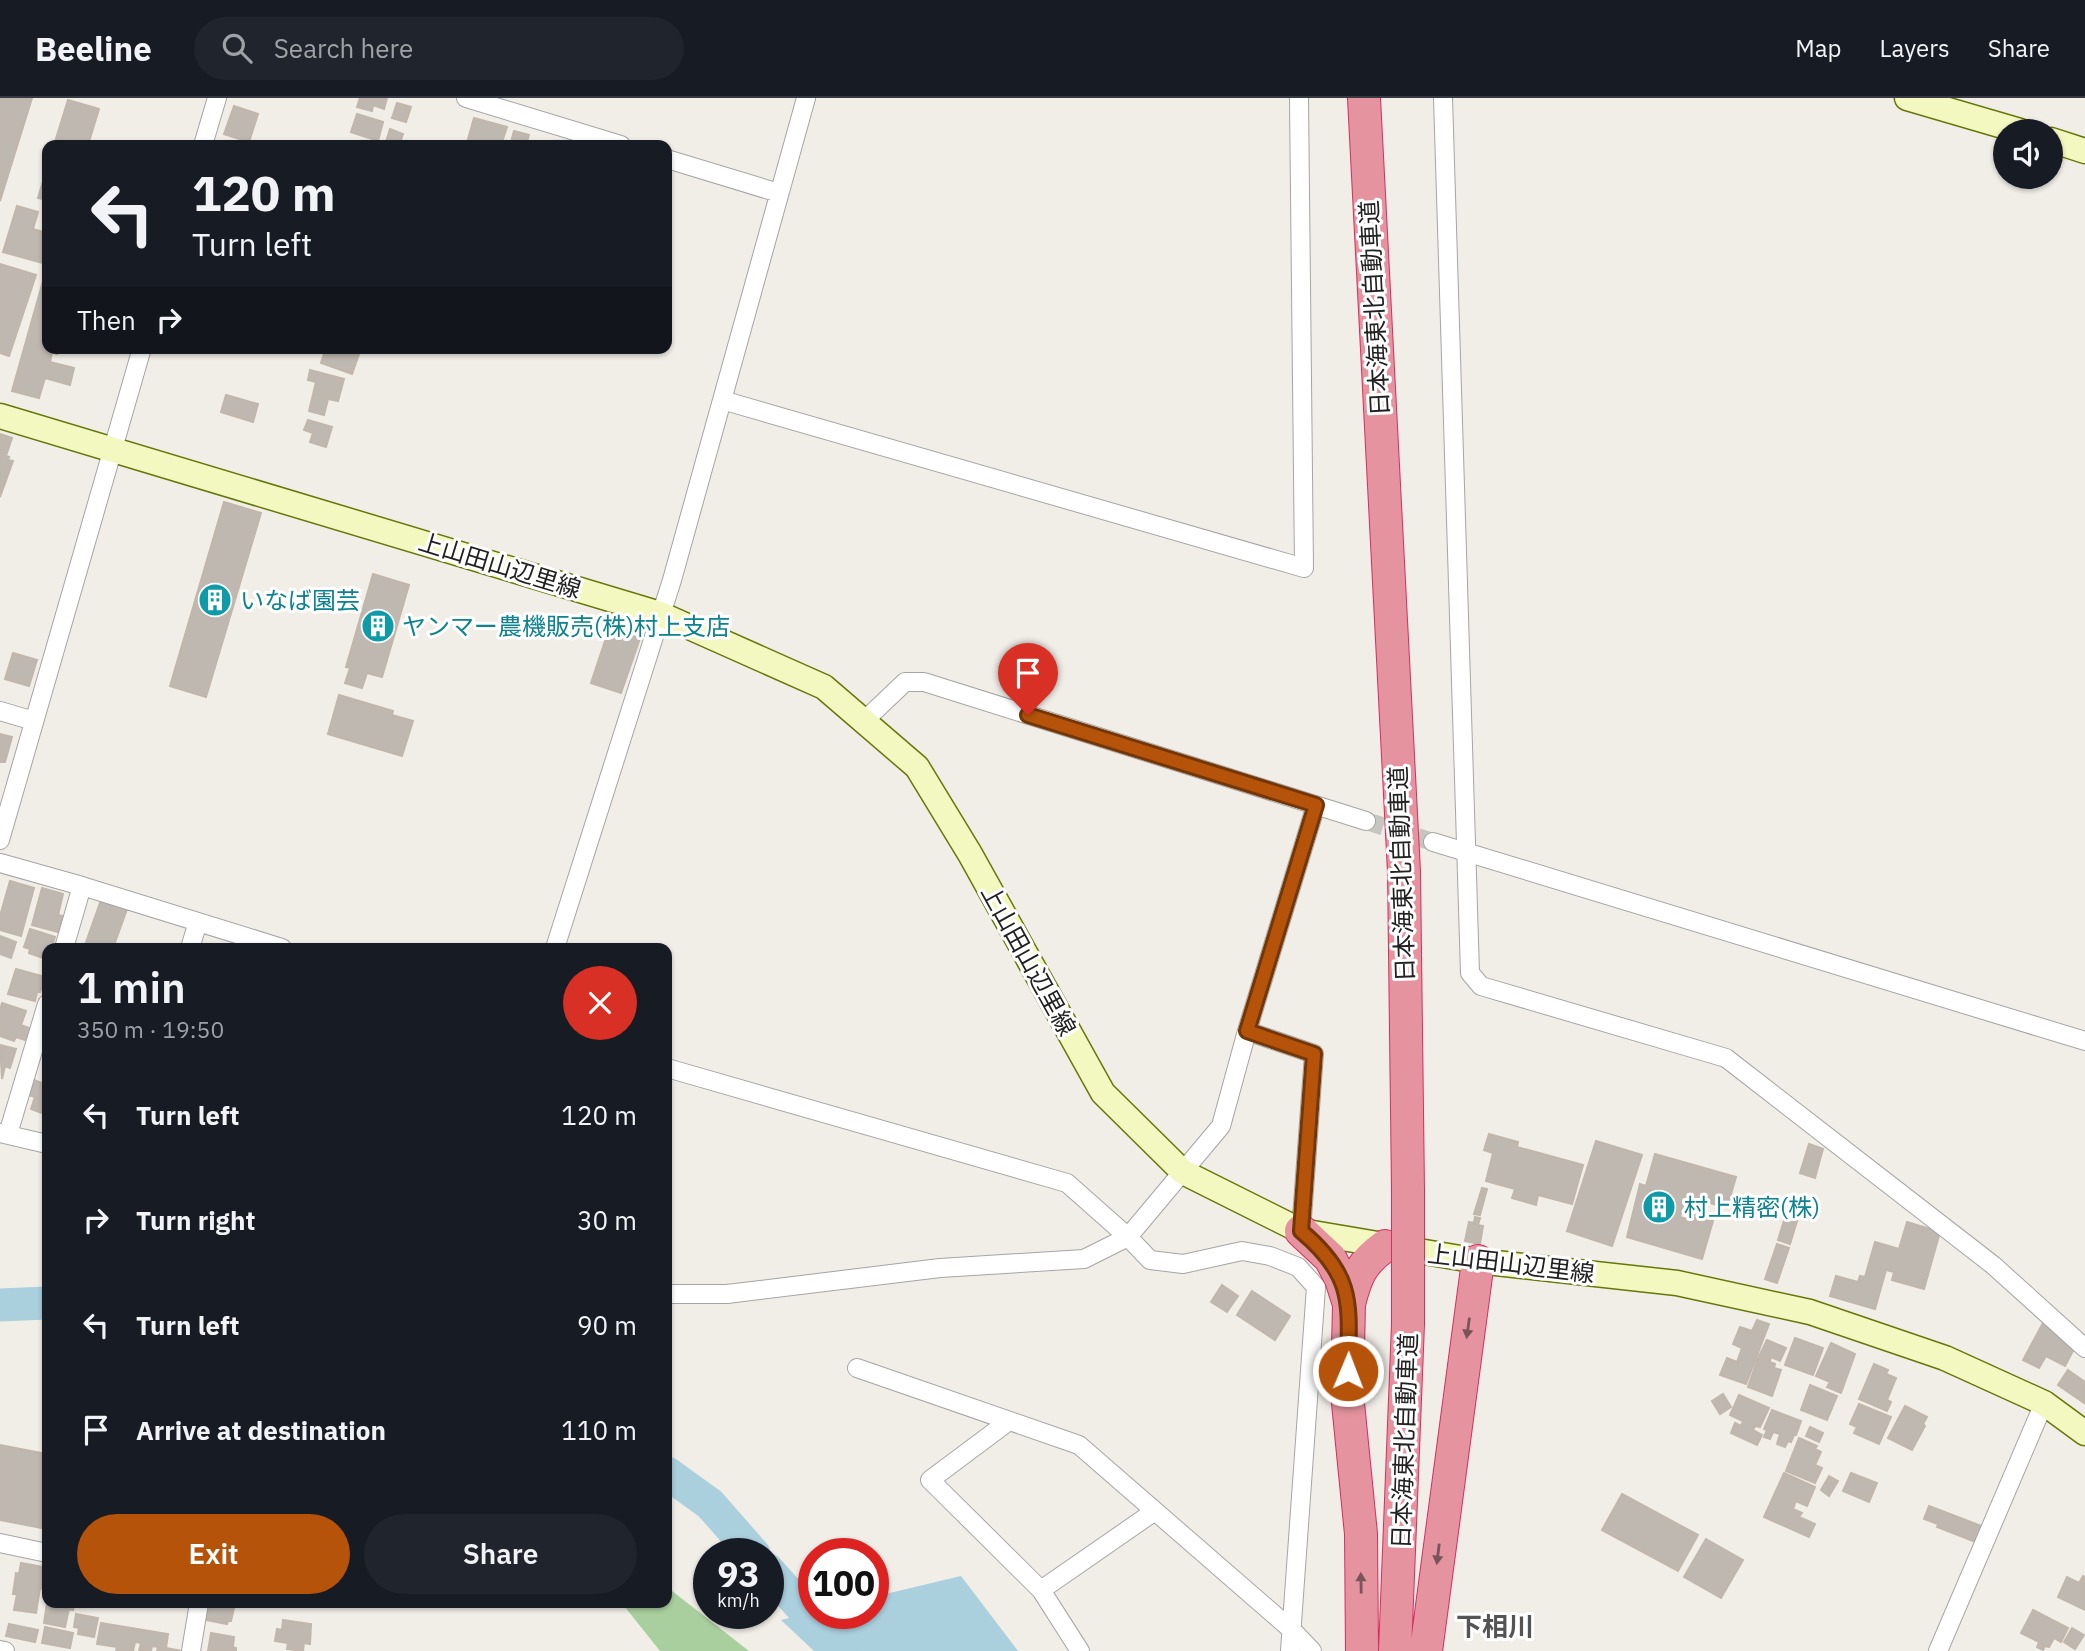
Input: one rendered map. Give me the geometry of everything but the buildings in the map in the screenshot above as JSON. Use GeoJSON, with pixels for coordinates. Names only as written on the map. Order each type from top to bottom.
{"type":"FeatureCollection","features":[{"type":"Feature","properties":{"kind":"highway","name":"日本海東北自動車道"},"geometry":{"type":"LineString","coordinates":[[1364,98],[1404,872],[1408,1324],[1395,1651]]}},
{"type":"Feature","properties":{"kind":"highway"},"geometry":{"type":"LineString","coordinates":[[1301,1231],[1330,1258],[1342,1279],[1349,1304]]}},
{"type":"Feature","properties":{"kind":"highway"},"geometry":{"type":"LineString","coordinates":[[1362,1651],[1361,1534],[1347,1394],[1349,1304],[1355,1278],[1369,1258],[1385,1246]]}},
{"type":"Feature","properties":{"kind":"highway"},"geometry":{"type":"LineString","coordinates":[[1426,1651],[1478,1261]]}},
{"type":"Feature","properties":{"kind":"main road"},"geometry":{"type":"LineString","coordinates":[[1907,98],[1993,123]]}},
{"type":"Feature","properties":{"kind":"main road"},"geometry":{"type":"LineString","coordinates":[[2063,144],[2085,150]]}},
{"type":"Feature","properties":{"kind":"main road","name":"上山田山辺里線"},"geometry":{"type":"LineString","coordinates":[[0,415],[660,614],[824,687],[917,768],[970,854],[1103,1093],[1183,1172],[1301,1231],[1478,1261],[1677,1283],[1810,1312],[1945,1358],[2043,1404],[2085,1433]]}},
{"type":"Feature","properties":{"kind":"street"},"geometry":{"type":"LineString","coordinates":[[204,140],[217,98]]}},
{"type":"Feature","properties":{"kind":"street"},"geometry":{"type":"LineString","coordinates":[[466,98],[605,140]]}},
{"type":"Feature","properties":{"kind":"street"},"geometry":{"type":"LineString","coordinates":[[557,943],[660,614],[806,98]]}},
{"type":"Feature","properties":{"kind":"street"},"geometry":{"type":"LineString","coordinates":[[722,400],[1304,568],[1299,98]]}},
{"type":"Feature","properties":{"kind":"street"},"geometry":{"type":"LineString","coordinates":[[1443,98],[1470,973],[1481,986],[1726,1058],[1993,1265],[2085,1348]]}},
{"type":"Feature","properties":{"kind":"street"},"geometry":{"type":"LineString","coordinates":[[672,161],[779,193]]}},
{"type":"Feature","properties":{"kind":"street"},"geometry":{"type":"LineString","coordinates":[[0,840],[140,354]]}},
{"type":"Feature","properties":{"kind":"street"},"geometry":{"type":"LineString","coordinates":[[864,721],[905,682],[924,682],[1366,821]]}},
{"type":"Feature","properties":{"kind":"street"},"geometry":{"type":"LineString","coordinates":[[0,711],[34,721]]}},
{"type":"Feature","properties":{"kind":"street"},"geometry":{"type":"LineString","coordinates":[[672,1294],[727,1294],[940,1269],[1084,1259],[1128,1237],[1221,1126],[1316,805]]}},
{"type":"Feature","properties":{"kind":"street"},"geometry":{"type":"LineString","coordinates":[[1433,842],[2085,1041]]}},
{"type":"Feature","properties":{"kind":"street"},"geometry":{"type":"LineString","coordinates":[[0,863],[266,943]]}},
{"type":"Feature","properties":{"kind":"street"},"geometry":{"type":"LineString","coordinates":[[65,943],[82,886]]}},
{"type":"Feature","properties":{"kind":"street"},"geometry":{"type":"LineString","coordinates":[[192,943],[198,922]]}},
{"type":"Feature","properties":{"kind":"street"},"geometry":{"type":"LineString","coordinates":[[42,1019],[4,1134],[42,1143]]}},
{"type":"Feature","properties":{"kind":"street"},"geometry":{"type":"LineString","coordinates":[[1247,1031],[1314,1054],[1301,1231]]}},
{"type":"Feature","properties":{"kind":"street"},"geometry":{"type":"LineString","coordinates":[[672,1069],[1067,1184],[1128,1237],[1150,1261],[1183,1264],[1242,1251],[1269,1256],[1298,1267],[1316,1286],[1290,1651]]}},
{"type":"Feature","properties":{"kind":"street"},"geometry":{"type":"LineString","coordinates":[[857,1368],[1080,1445],[1293,1631],[1312,1651]]}},
{"type":"Feature","properties":{"kind":"street"},"geometry":{"type":"LineString","coordinates":[[1938,1651],[2043,1404]]}},
{"type":"Feature","properties":{"kind":"street"},"geometry":{"type":"LineString","coordinates":[[1009,1421],[930,1480],[1041,1590],[1080,1651]]}},
{"type":"Feature","properties":{"kind":"street"},"geometry":{"type":"LineString","coordinates":[[1041,1590],[1155,1511]]}},
{"type":"Feature","properties":{"kind":"street"},"geometry":{"type":"LineString","coordinates":[[0,1543],[42,1552]]}},
{"type":"Feature","properties":{"kind":"street"},"geometry":{"type":"LineString","coordinates":[[191,1651],[198,1608]]}},
{"type":"Feature","properties":{"kind":"green space"},"geometry":{"type":"Polygon","coordinates":[[[672,1591],[693,1607],[693,1629],[721,1629],[749,1651],[660,1651],[626,1608],[672,1608],[672,1591]]]}},
{"type":"Feature","properties":{"kind":"water"},"geometry":{"type":"Polygon","coordinates":[[[961,1576],[1018,1651],[814,1651],[784,1623],[784,1619],[798,1616],[798,1629],[889,1629],[889,1593],[961,1576]]]}},
{"type":"Feature","properties":{"kind":"waterway"},"geometry":{"type":"LineString","coordinates":[[0,1305],[42,1303]]}},
{"type":"Feature","properties":{"kind":"waterway"},"geometry":{"type":"LineString","coordinates":[[672,1477],[710,1504],[740,1538]]}},
{"type":"Feature","properties":{"kind":"waterway"},"geometry":{"type":"LineString","coordinates":[[784,1588],[841,1651]]}},
{"type":"Feature","properties":{"kind":"tunnel"},"geometry":{"type":"LineString","coordinates":[[1366,821],[1433,842]]}},
{"type":"Feature","properties":{"kind":"place","name":"いなば園芸"},"geometry":{"type":"Point","coordinates":[215,600]}},
{"type":"Feature","properties":{"kind":"place","name":"ヤンマー農機販売(株)村上支店"},"geometry":{"type":"Point","coordinates":[378,626]}},
{"type":"Feature","properties":{"kind":"place","name":"村上精密(株)"},"geometry":{"type":"Point","coordinates":[1659,1207]}},
{"type":"Feature","properties":{"kind":"district","name":"下相川"},"geometry":{"type":"Point","coordinates":[1495,1626]}},
{"type":"Feature","properties":{"kind":"route"},"geometry":{"type":"LineString","coordinates":[[1028,715],[1316,805],[1247,1031],[1314,1054],[1301,1231],[1330,1258],[1342,1279],[1349,1304],[1348,1371]]}}]}
